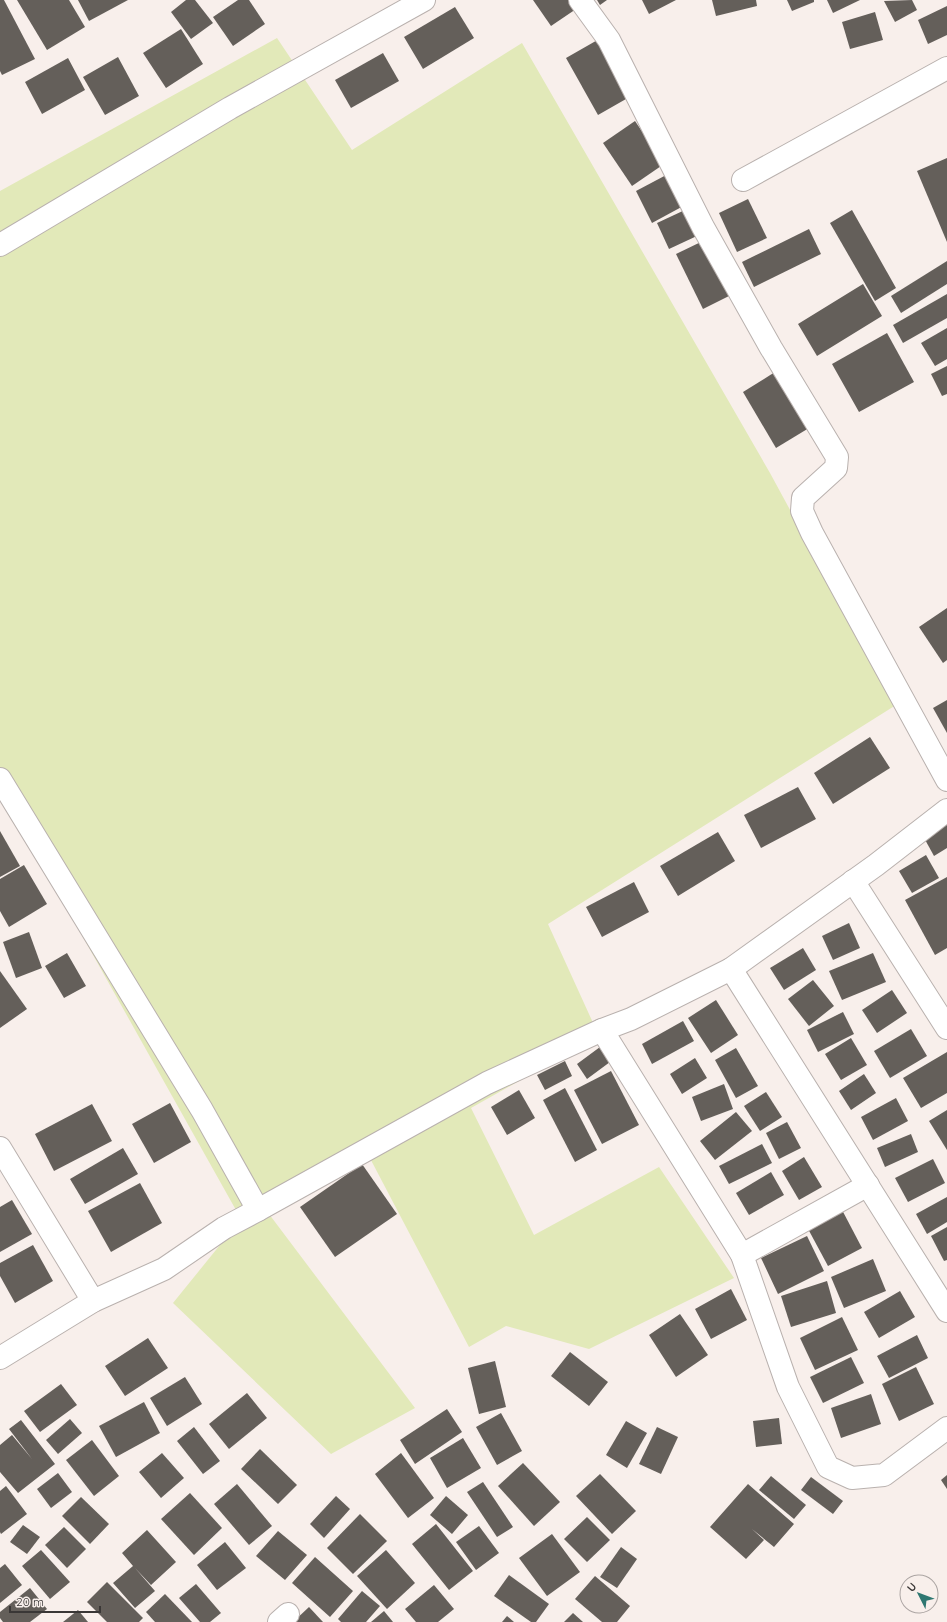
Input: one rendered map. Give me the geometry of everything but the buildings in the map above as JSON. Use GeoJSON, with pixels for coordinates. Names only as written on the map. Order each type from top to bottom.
{"type":"FeatureCollection","features":[{"type":"Feature","properties":{"kind":"street"},"geometry":{"type":"LineString","coordinates":[[0,245],[230,108],[424,0]]}},
{"type":"Feature","properties":{"kind":"street"},"geometry":{"type":"LineString","coordinates":[[580,0],[608,40],[703,227],[771,348],[837,457],[836,468],[804,498],[802,511],[816,540],[947,780]]}},
{"type":"Feature","properties":{"kind":"street"},"geometry":{"type":"LineString","coordinates":[[743,180],[947,68]]}},
{"type":"Feature","properties":{"kind":"street"},"geometry":{"type":"LineString","coordinates":[[3,792],[202,1110],[258,1210]]}},
{"type":"Feature","properties":{"kind":"street"},"geometry":{"type":"LineString","coordinates":[[0,1358],[93,1301],[164,1269],[224,1228],[487,1083],[631,1018],[732,969],[876,865],[947,810]]}},
{"type":"Feature","properties":{"kind":"street"},"geometry":{"type":"LineString","coordinates":[[853,881],[947,1028]]}},
{"type":"Feature","properties":{"kind":"street"},"geometry":{"type":"LineString","coordinates":[[732,969],[947,1311]]}},
{"type":"Feature","properties":{"kind":"street"},"geometry":{"type":"LineString","coordinates":[[602,1030],[742,1255],[788,1386],[828,1467],[852,1478],[884,1475],[947,1428]]}},
{"type":"Feature","properties":{"kind":"street"},"geometry":{"type":"LineString","coordinates":[[0,1148],[93,1301]]}},
{"type":"Feature","properties":{"kind":"street"},"geometry":{"type":"LineString","coordinates":[[742,1255],[868,1185]]}},
{"type":"Feature","properties":{"kind":"green space"},"geometry":{"type":"Polygon","coordinates":[[[277,38],[352,150],[522,43],[770,473],[896,705],[548,924],[599,1036],[471,1108],[534,1235],[659,1167],[734,1278],[589,1349],[506,1326],[469,1347],[362,1143],[269,1214],[415,1408],[331,1454],[173,1303],[241,1219],[0,789],[0,191],[277,38]]]}}]}
